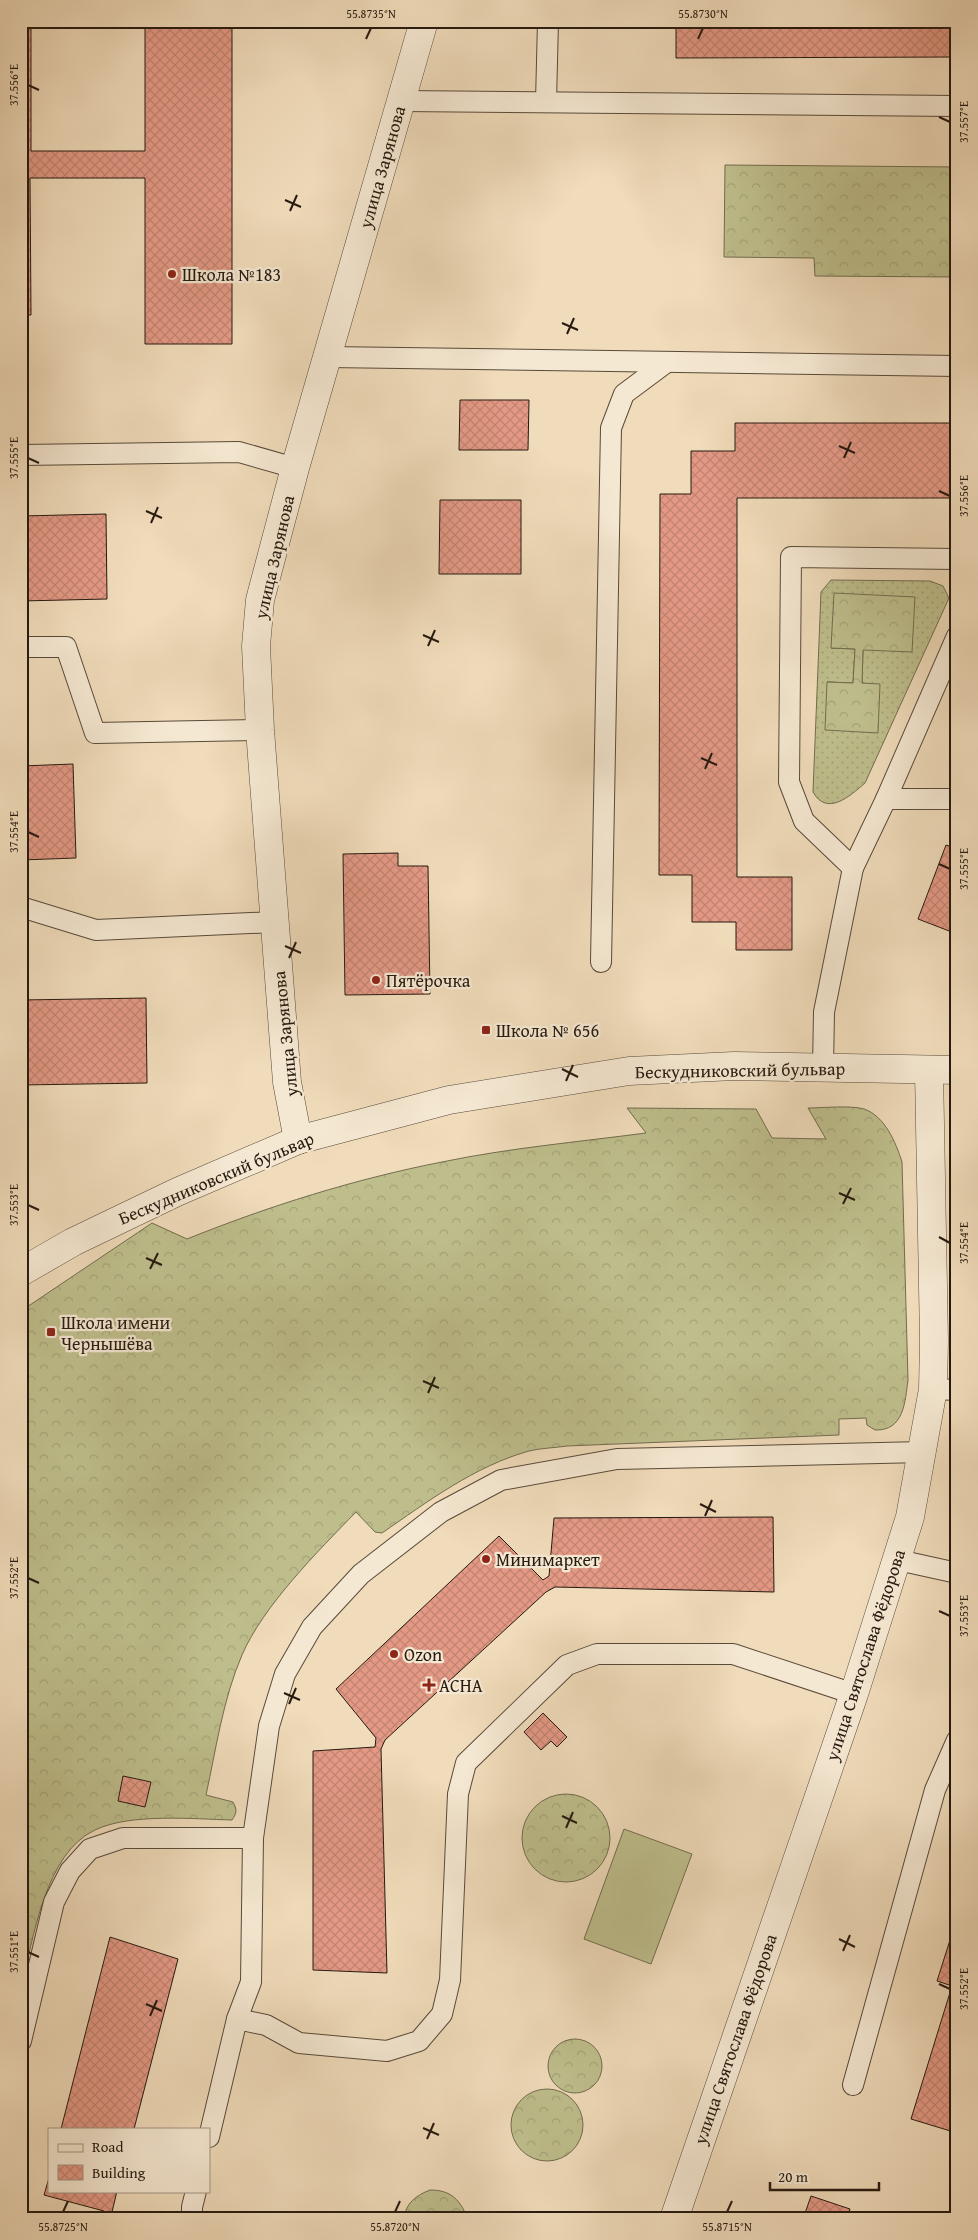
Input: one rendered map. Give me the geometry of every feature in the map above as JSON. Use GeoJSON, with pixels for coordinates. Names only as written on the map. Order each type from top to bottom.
{"type":"FeatureCollection","features":[{"type":"Feature","properties":{"kind":"street","name":"улица Зарянова"},"geometry":{"type":"LineString","coordinates":[[298,1140],[287,1082],[260,730],[256,646],[260,600],[424,21]]}},
{"type":"Feature","properties":{"kind":"street","name":"Бескудниковский бульвар"},"geometry":{"type":"LineString","coordinates":[[21,1272],[73,1242],[177,1192],[298,1140],[449,1100],[629,1071],[734,1066],[957,1070]]}},
{"type":"Feature","properties":{"kind":"street","name":"улица Святослава Фёдорова"},"geometry":{"type":"LineString","coordinates":[[674,2219],[898,1560],[910,1517],[923,1452],[945,1389],[934,1341],[929,1070]]}},
{"type":"Feature","properties":{"kind":"lane"},"geometry":{"type":"LineString","coordinates":[[546,102],[548,21]]}},
{"type":"Feature","properties":{"kind":"lane"},"geometry":{"type":"LineString","coordinates":[[401,101],[957,106]]}},
{"type":"Feature","properties":{"kind":"lane"},"geometry":{"type":"LineString","coordinates":[[328,357],[957,366]]}},
{"type":"Feature","properties":{"kind":"lane"},"geometry":{"type":"LineString","coordinates":[[601,962],[611,428],[624,394],[667,362]]}},
{"type":"Feature","properties":{"kind":"lane"},"geometry":{"type":"LineString","coordinates":[[21,455],[239,452],[296,468]]}},
{"type":"Feature","properties":{"kind":"lane"},"geometry":{"type":"LineString","coordinates":[[852,868],[804,821],[788,782],[791,557],[957,559]]}},
{"type":"Feature","properties":{"kind":"lane"},"geometry":{"type":"LineString","coordinates":[[824,1067],[824,1012],[852,868],[886,799],[957,636]]}},
{"type":"Feature","properties":{"kind":"lane"},"geometry":{"type":"LineString","coordinates":[[21,647],[66,647],[95,733],[260,730]]}},
{"type":"Feature","properties":{"kind":"lane"},"geometry":{"type":"LineString","coordinates":[[886,799],[957,799]]}},
{"type":"Feature","properties":{"kind":"lane"},"geometry":{"type":"LineString","coordinates":[[21,907],[96,930],[274,922]]}},
{"type":"Feature","properties":{"kind":"lane"},"geometry":{"type":"LineString","coordinates":[[210,2133],[237,2019],[251,1982],[253,1838],[268,1726],[285,1674],[312,1628],[361,1574],[441,1512],[502,1480],[617,1459],[923,1452]]}},
{"type":"Feature","properties":{"kind":"lane"},"geometry":{"type":"LineString","coordinates":[[898,1560],[957,1573]]}},
{"type":"Feature","properties":{"kind":"lane"},"geometry":{"type":"LineString","coordinates":[[237,2019],[266,2024],[299,2043],[387,2051],[419,2041],[442,2014],[450,1980],[458,1794],[466,1763],[567,1665],[597,1654],[733,1654],[854,1694]]}},
{"type":"Feature","properties":{"kind":"lane"},"geometry":{"type":"LineString","coordinates":[[853,2084],[935,1790],[957,1740]]}},
{"type":"Feature","properties":{"kind":"lane"},"geometry":{"type":"LineString","coordinates":[[21,2042],[54,1902],[70,1871],[90,1849],[123,1838],[253,1838]]}},
{"type":"Feature","properties":{"kind":"lane"},"geometry":{"type":"LineString","coordinates":[[192,2219],[192,2207],[196,2192]]}},
{"type":"Feature","properties":{"kind":"green space"},"geometry":{"type":"Polygon","coordinates":[[[725,165],[957,167],[957,277],[815,276],[814,258],[724,257],[725,165]]]}},
{"type":"Feature","properties":{"kind":"green space"},"geometry":{"type":"Polygon","coordinates":[[[831,580],[930,581],[943,586],[949,598],[865,783],[846,798],[832,804],[825,803],[813,792],[821,592],[831,580]],[[831,648],[855,649],[853,683],[827,682],[880,685],[862,683],[863,649],[831,648]]]}},
{"type":"Feature","properties":{"kind":"green space"},"geometry":{"type":"Polygon","coordinates":[[[834,593],[915,597],[912,652],[863,650],[862,683],[880,684],[878,733],[825,730],[827,682],[853,683],[855,649],[831,648],[834,593]]]}},
{"type":"Feature","properties":{"kind":"green space"},"geometry":{"type":"Polygon","coordinates":[[[844,1107],[864,1109],[884,1124],[893,1139],[902,1162],[908,1380],[904,1406],[897,1420],[892,1426],[875,1430],[867,1425],[866,1418],[839,1419],[839,1435],[567,1446],[534,1450],[509,1458],[471,1475],[434,1497],[382,1533],[375,1532],[356,1512],[293,1579],[263,1617],[251,1636],[235,1672],[225,1707],[206,1795],[233,1802],[236,1811],[232,1820],[162,1818],[126,1821],[95,1830],[78,1841],[64,1858],[53,1877],[44,1900],[21,1988],[21,1311],[152,1223],[187,1239],[249,1215],[313,1194],[409,1169],[493,1153],[646,1133],[627,1108],[756,1109],[772,1138],[826,1139],[808,1108],[844,1107]]]}},
{"type":"Feature","properties":{"kind":"green space"},"geometry":{"type":"Polygon","coordinates":[[[566,1794],[583,1798],[597,1807],[606,1821],[610,1838],[606,1855],[597,1869],[583,1878],[566,1882],[549,1878],[535,1869],[526,1855],[522,1838],[526,1821],[535,1807],[549,1798],[566,1794]]]}},
{"type":"Feature","properties":{"kind":"green space"},"geometry":{"type":"Polygon","coordinates":[[[624,1829],[692,1854],[651,1964],[584,1939],[624,1829]]]}},
{"type":"Feature","properties":{"kind":"green space"},"geometry":{"type":"Polygon","coordinates":[[[575,2039],[585,2041],[594,2047],[600,2056],[602,2066],[600,2076],[594,2085],[585,2091],[575,2093],[565,2091],[556,2085],[550,2076],[548,2066],[550,2056],[556,2047],[565,2041],[575,2039]]]}},
{"type":"Feature","properties":{"kind":"green space"},"geometry":{"type":"Polygon","coordinates":[[[547,2089],[567,2095],[577,2105],[583,2125],[577,2145],[567,2155],[547,2161],[527,2155],[517,2145],[511,2125],[517,2105],[527,2095],[547,2089]]]}},
{"type":"Feature","properties":{"kind":"green space"},"geometry":{"type":"Polygon","coordinates":[[[430,2190],[448,2193],[457,2200],[466,2215],[465,2219],[404,2219],[407,2208],[412,2200],[430,2190]]]}},
{"type":"Feature","properties":{"kind":"building"},"geometry":{"type":"Polygon","coordinates":[[[21,21],[31,21],[31,151],[145,151],[145,21],[232,21],[232,344],[145,344],[145,178],[30,178],[31,315],[21,315],[21,21]]]}},
{"type":"Feature","properties":{"kind":"building"},"geometry":{"type":"Polygon","coordinates":[[[635,21],[957,21],[957,57],[676,58],[676,22],[635,21]]]}},
{"type":"Feature","properties":{"kind":"building"},"geometry":{"type":"Polygon","coordinates":[[[460,400],[529,400],[528,450],[459,450],[460,400]]]}},
{"type":"Feature","properties":{"kind":"building"},"geometry":{"type":"Polygon","coordinates":[[[735,423],[957,423],[957,498],[737,498],[737,877],[792,877],[792,950],[736,950],[736,922],[692,922],[692,875],[659,875],[660,494],[691,494],[691,451],[735,451],[735,423]]]}},
{"type":"Feature","properties":{"kind":"building"},"geometry":{"type":"Polygon","coordinates":[[[440,500],[521,500],[521,574],[439,574],[440,500]]]}},
{"type":"Feature","properties":{"kind":"building"},"geometry":{"type":"Polygon","coordinates":[[[106,514],[107,599],[21,601],[21,516],[106,514]]]}},
{"type":"Feature","properties":{"kind":"building"},"geometry":{"type":"Polygon","coordinates":[[[73,764],[76,858],[21,860],[21,766],[73,764]]]}},
{"type":"Feature","properties":{"kind":"building"},"geometry":{"type":"Polygon","coordinates":[[[946,845],[957,849],[957,934],[918,919],[946,845]]]}},
{"type":"Feature","properties":{"kind":"building"},"geometry":{"type":"Polygon","coordinates":[[[398,853],[398,866],[428,866],[430,994],[345,995],[343,854],[398,853]]]}},
{"type":"Feature","properties":{"kind":"building"},"geometry":{"type":"Polygon","coordinates":[[[146,998],[147,1083],[21,1085],[21,1000],[146,998]]]}},
{"type":"Feature","properties":{"kind":"building"},"geometry":{"type":"Polygon","coordinates":[[[773,1517],[774,1592],[555,1587],[546,1592],[385,1740],[381,1749],[387,1973],[313,1970],[313,1751],[375,1747],[376,1738],[336,1689],[499,1536],[543,1580],[549,1576],[554,1518],[773,1517]]]}},
{"type":"Feature","properties":{"kind":"building"},"geometry":{"type":"Polygon","coordinates":[[[543,1713],[567,1737],[557,1747],[551,1741],[541,1750],[524,1732],[543,1713]]]}},
{"type":"Feature","properties":{"kind":"building"},"geometry":{"type":"Polygon","coordinates":[[[123,1776],[151,1782],[145,1807],[118,1801],[123,1776]]]}},
{"type":"Feature","properties":{"kind":"building"},"geometry":{"type":"Polygon","coordinates":[[[957,1918],[957,2133],[911,2119],[952,1986],[937,1981],[957,1918]]]}},
{"type":"Feature","properties":{"kind":"building"},"geometry":{"type":"Polygon","coordinates":[[[110,1937],[178,1959],[134,2128],[61,2128],[110,1937]]]}},
{"type":"Feature","properties":{"kind":"building"},"geometry":{"type":"Polygon","coordinates":[[[48,2181],[48,2192],[117,2192],[112,2212],[113,2219],[105,2219],[104,2211],[44,2195],[48,2181]]]}},
{"type":"Feature","properties":{"kind":"building"},"geometry":{"type":"Polygon","coordinates":[[[811,2196],[850,2209],[847,2219],[803,2219],[811,2196]]]}},
{"type":"Feature","properties":{"kind":"place","name":"Школа №183"},"geometry":{"type":"Point","coordinates":[172,274]}},
{"type":"Feature","properties":{"kind":"place","name":"Пятёрочка"},"geometry":{"type":"Point","coordinates":[376,980]}},
{"type":"Feature","properties":{"kind":"place","name":"Школа № 656"},"geometry":{"type":"Point","coordinates":[486,1030]}},
{"type":"Feature","properties":{"kind":"place","name":"Школа имени Чернышёва"},"geometry":{"type":"Point","coordinates":[51,1332]}},
{"type":"Feature","properties":{"kind":"place","name":"Минимаркет"},"geometry":{"type":"Point","coordinates":[486,1559]}},
{"type":"Feature","properties":{"kind":"place","name":"Ozon"},"geometry":{"type":"Point","coordinates":[394,1654]}},
{"type":"Feature","properties":{"kind":"place","name":"АСНА"},"geometry":{"type":"Point","coordinates":[429,1685]}}]}
